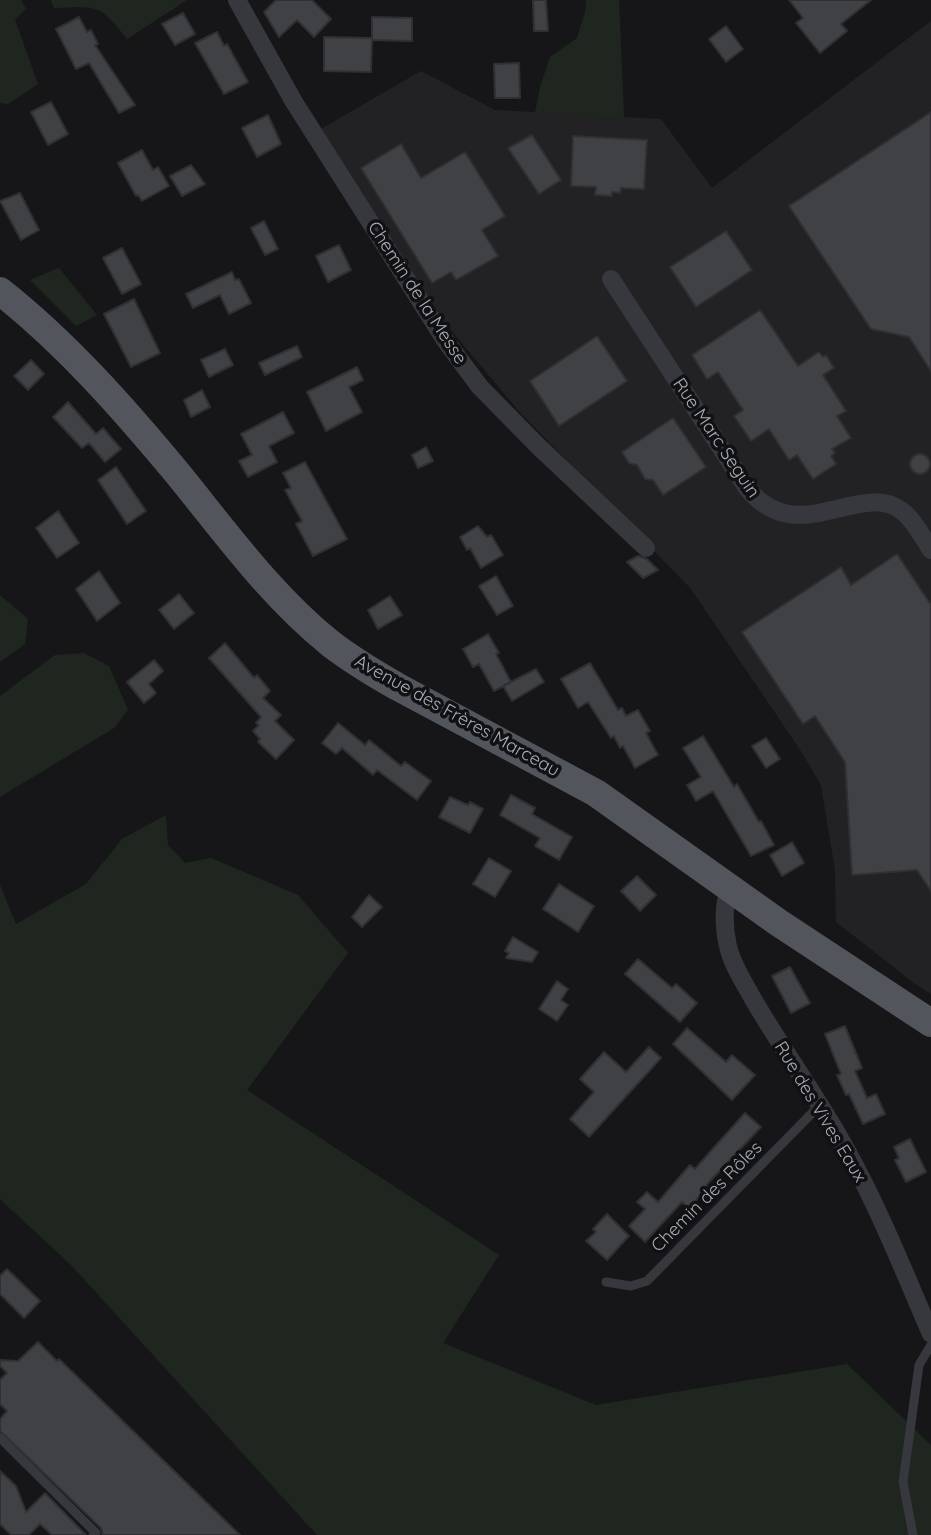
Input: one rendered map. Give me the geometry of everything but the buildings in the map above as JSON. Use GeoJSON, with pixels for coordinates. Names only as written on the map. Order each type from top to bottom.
{"type":"FeatureCollection","features":[{"type":"Feature","properties":{"kind":"main road","name":"Avenue des Frères Marceau"},"geometry":{"type":"LineString","coordinates":[[0,292],[82,366],[148,438],[266,582],[331,643],[389,682],[596,793],[809,942],[931,1023]]}},
{"type":"Feature","properties":{"kind":"street","name":"Chemin de la Messe"},"geometry":{"type":"LineString","coordinates":[[237,0],[294,102],[445,340],[480,387],[646,548]]}},
{"type":"Feature","properties":{"kind":"street","name":"Rue Marc Seguin"},"geometry":{"type":"LineString","coordinates":[[611,279],[747,488],[760,502],[773,510],[794,516],[864,505],[890,505],[903,512],[931,550]]}},
{"type":"Feature","properties":{"kind":"street","name":"Rue des Vives Eaux"},"geometry":{"type":"LineString","coordinates":[[731,888],[726,897],[725,919],[728,946],[736,968],[858,1172],[931,1334]]}},
{"type":"Feature","properties":{"kind":"lane","name":"Chemin des Rôles"},"geometry":{"type":"LineString","coordinates":[[606,1282],[631,1286],[647,1281],[819,1106]]}},
{"type":"Feature","properties":{"kind":"lane"},"geometry":{"type":"LineString","coordinates":[[913,1535],[903,1482],[919,1365],[931,1345]]}},
{"type":"Feature","properties":{"kind":"lane"},"geometry":{"type":"LineString","coordinates":[[0,1438],[96,1533],[93,1535]]}},
{"type":"Feature","properties":{"kind":"shaded area"},"geometry":{"type":"Polygon","coordinates":[[[0,0],[21,0],[26,9],[15,20],[38,84],[8,104],[0,103],[0,0]]]}},
{"type":"Feature","properties":{"kind":"shaded area"},"geometry":{"type":"Polygon","coordinates":[[[51,0],[187,0],[127,39],[103,13],[80,7],[54,8],[51,0]]]}},
{"type":"Feature","properties":{"kind":"shaded area"},"geometry":{"type":"Polygon","coordinates":[[[586,0],[619,0],[624,117],[535,113],[550,57],[577,38],[586,0]]]}},
{"type":"Feature","properties":{"kind":"shaded area"},"geometry":{"type":"Polygon","coordinates":[[[931,21],[931,994],[836,922],[835,870],[821,785],[799,748],[691,589],[517,409],[441,318],[321,129],[421,71],[495,110],[661,119],[712,188],[931,21]]]}},
{"type":"Feature","properties":{"kind":"shaded area"},"geometry":{"type":"Polygon","coordinates":[[[59,268],[97,315],[76,326],[30,280],[59,268]]]}},
{"type":"Feature","properties":{"kind":"shaded area"},"geometry":{"type":"Polygon","coordinates":[[[0,595],[28,619],[25,644],[0,662],[0,595]]]}},
{"type":"Feature","properties":{"kind":"shaded area"},"geometry":{"type":"Polygon","coordinates":[[[84,653],[109,666],[128,710],[114,728],[0,797],[0,696],[55,655],[84,653]]]}},
{"type":"Feature","properties":{"kind":"shaded area"},"geometry":{"type":"Polygon","coordinates":[[[166,815],[168,845],[185,863],[211,858],[298,895],[348,953],[247,1090],[499,1255],[443,1343],[596,1405],[847,1364],[931,1445],[931,1535],[317,1535],[72,1266],[0,1199],[0,885],[16,924],[86,884],[122,839],[166,815]]]}}]}
